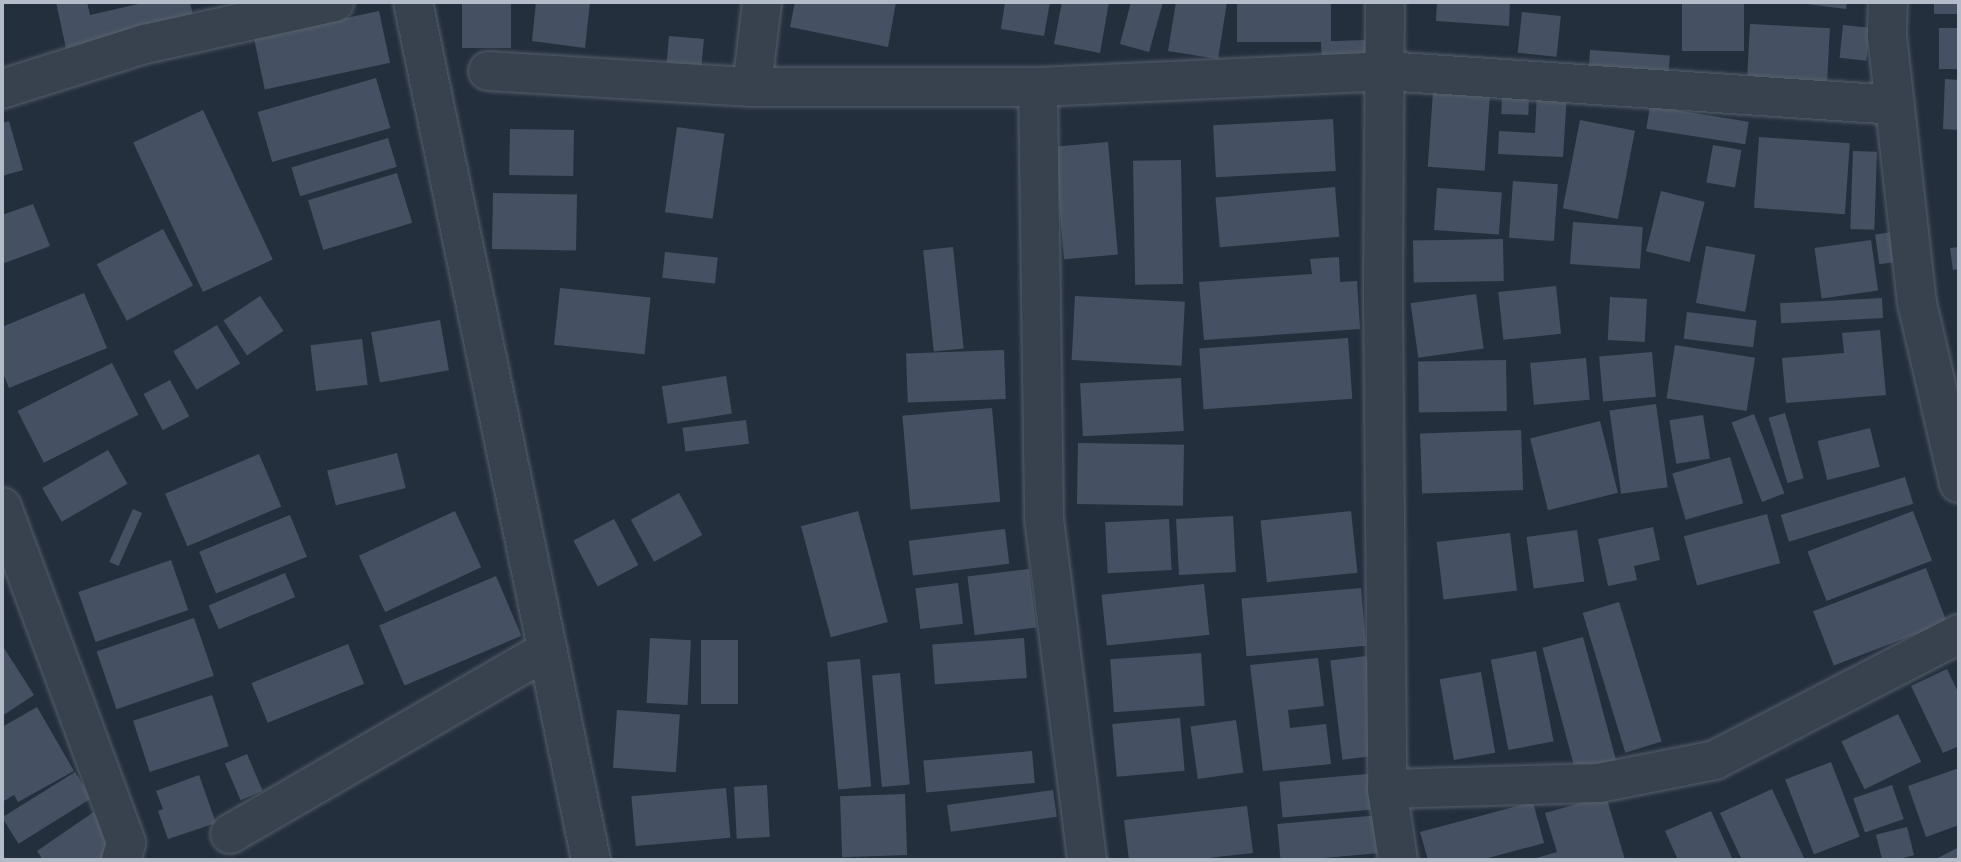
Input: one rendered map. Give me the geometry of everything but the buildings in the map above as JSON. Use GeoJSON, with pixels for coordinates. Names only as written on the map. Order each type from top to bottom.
{"type":"FeatureCollection","features":[{"type":"Feature","properties":{"kind":"street"},"geometry":{"type":"LineString","coordinates":[[2,89],[145,44],[334,2]]}},
{"type":"Feature","properties":{"kind":"street"},"geometry":{"type":"LineString","coordinates":[[413,2],[591,860]]}},
{"type":"Feature","properties":{"kind":"street"},"geometry":{"type":"LineString","coordinates":[[752,87],[762,2]]}},
{"type":"Feature","properties":{"kind":"street"},"geometry":{"type":"LineString","coordinates":[[1385,2],[1387,789],[1398,860]]}},
{"type":"Feature","properties":{"kind":"street"},"geometry":{"type":"LineString","coordinates":[[1888,2],[1887,36],[1917,303],[1959,483]]}},
{"type":"Feature","properties":{"kind":"street"},"geometry":{"type":"LineString","coordinates":[[488,71],[752,87],[1038,87],[1385,71],[1895,104]]}},
{"type":"Feature","properties":{"kind":"street"},"geometry":{"type":"LineString","coordinates":[[1038,87],[1044,519],[1087,860]]}},
{"type":"Feature","properties":{"kind":"street"},"geometry":{"type":"LineString","coordinates":[[2,507],[126,844],[121,860]]}},
{"type":"Feature","properties":{"kind":"street"},"geometry":{"type":"LineString","coordinates":[[1387,789],[1599,783],[1716,761],[1959,634]]}},
{"type":"Feature","properties":{"kind":"street"},"geometry":{"type":"LineString","coordinates":[[230,834],[548,650]]}}]}
